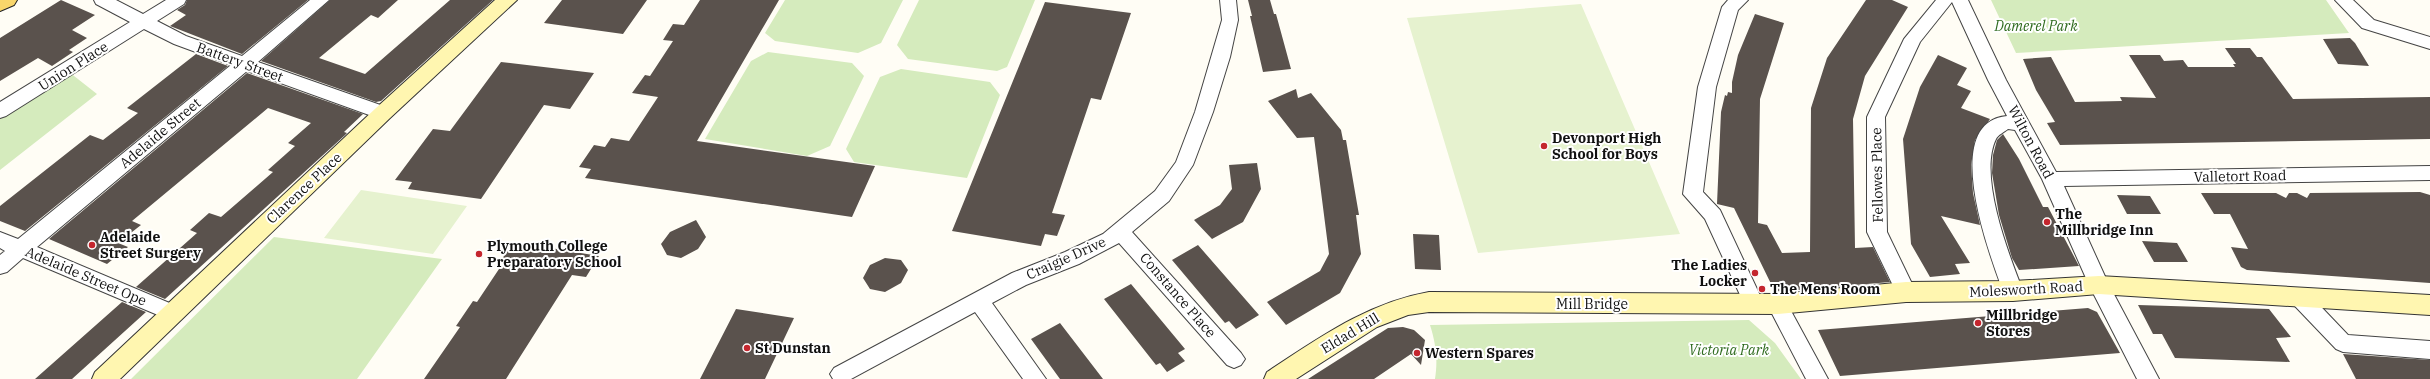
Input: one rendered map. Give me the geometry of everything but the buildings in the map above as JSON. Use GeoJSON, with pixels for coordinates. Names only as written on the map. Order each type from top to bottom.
{"type":"FeatureCollection","features":[{"type":"Feature","properties":{"kind":"main road"},"geometry":{"type":"LineString","coordinates":[[0,4],[7,0]]}},
{"type":"Feature","properties":{"kind":"street","name":"Battery Street"},"geometry":{"type":"LineString","coordinates":[[102,0],[146,21],[180,40],[383,113]]}},
{"type":"Feature","properties":{"kind":"street","name":"Union Place"},"geometry":{"type":"LineString","coordinates":[[0,111],[178,0]]}},
{"type":"Feature","properties":{"kind":"street","name":"Adelaide Street"},"geometry":{"type":"LineString","coordinates":[[0,266],[321,0]]}},
{"type":"Feature","properties":{"kind":"street","name":"Clarence Place"},"geometry":{"type":"LineString","coordinates":[[104,379],[383,113],[507,0]]}},
{"type":"Feature","properties":{"kind":"street","name":"Craigie Drive"},"geometry":{"type":"LineString","coordinates":[[841,374],[1019,279],[1072,258],[1119,233],[1162,196],[1184,165],[1204,112],[1221,57],[1230,20],[1228,0]]}},
{"type":"Feature","properties":{"kind":"street"},"geometry":{"type":"LineString","coordinates":[[1740,0],[1730,7],[1707,87],[1693,194],[1700,204],[1713,214],[1754,304]]}},
{"type":"Feature","properties":{"kind":"street","name":"Fellowes Place"},"geometry":{"type":"LineString","coordinates":[[1906,292],[1877,232],[1876,117],[1913,39],[1945,0]]}},
{"type":"Feature","properties":{"kind":"street","name":"Wilton Road"},"geometry":{"type":"LineString","coordinates":[[1960,0],[1997,80],[2051,179],[2099,285],[2148,379]]}},
{"type":"Feature","properties":{"kind":"street"},"geometry":{"type":"LineString","coordinates":[[2343,0],[2368,24],[2430,43]]}},
{"type":"Feature","properties":{"kind":"street"},"geometry":{"type":"LineString","coordinates":[[2013,291],[1989,219],[1981,173],[1986,143],[1992,129],[2005,122],[2021,124]]}},
{"type":"Feature","properties":{"kind":"street","name":"Valletort Road"},"geometry":{"type":"LineString","coordinates":[[2051,179],[2430,173]]}},
{"type":"Feature","properties":{"kind":"street","name":"Constance Place"},"geometry":{"type":"LineString","coordinates":[[1119,233],[1130,241],[1234,359]]}},
{"type":"Feature","properties":{"kind":"street","name":"Adelaide Street Ope"},"geometry":{"type":"LineString","coordinates":[[0,240],[22,248],[172,313]]}},
{"type":"Feature","properties":{"kind":"street","name":"Molesworth Road"},"geometry":{"type":"LineString","coordinates":[[1754,304],[1777,304],[1906,292],[2013,291],[2099,285],[2430,305]]}},
{"type":"Feature","properties":{"kind":"street"},"geometry":{"type":"LineString","coordinates":[[2299,297],[2343,343],[2430,350]]}},
{"type":"Feature","properties":{"kind":"street"},"geometry":{"type":"LineString","coordinates":[[978,301],[1035,379]]}},
{"type":"Feature","properties":{"kind":"street","name":"Mill Bridge"},"geometry":{"type":"LineString","coordinates":[[1429,302],[1754,304]]}},
{"type":"Feature","properties":{"kind":"street","name":"Eldad Hill"},"geometry":{"type":"LineString","coordinates":[[1276,379],[1382,313],[1408,304],[1429,302]]}},
{"type":"Feature","properties":{"kind":"street"},"geometry":{"type":"LineString","coordinates":[[1777,304],[1817,379]]}},
{"type":"Feature","properties":{"kind":"green space"},"geometry":{"type":"Polygon","coordinates":[[[785,0],[903,0],[881,43],[858,53],[775,41],[765,33],[785,0]]]}},
{"type":"Feature","properties":{"kind":"green space"},"geometry":{"type":"Polygon","coordinates":[[[919,0],[1035,0],[1007,67],[997,71],[908,59],[897,45],[919,0]]]}},
{"type":"Feature","properties":{"kind":"green space","name":"Damerel Park"},"geometry":{"type":"Polygon","coordinates":[[[1991,0],[2326,0],[2349,33],[2016,53],[1991,0]]]}},
{"type":"Feature","properties":{"kind":"green space","name":"Devonport High School for Boys"},"geometry":{"type":"Polygon","coordinates":[[[1581,4],[1680,234],[1478,253],[1407,18],[1581,4]]]}},
{"type":"Feature","properties":{"kind":"green space"},"geometry":{"type":"Polygon","coordinates":[[[768,52],[852,63],[864,76],[830,146],[807,156],[705,139],[751,61],[768,52]]]}},
{"type":"Feature","properties":{"kind":"green space"},"geometry":{"type":"Polygon","coordinates":[[[901,69],[990,82],[1000,95],[967,178],[854,162],[846,149],[880,77],[901,69]]]}},
{"type":"Feature","properties":{"kind":"green space"},"geometry":{"type":"Polygon","coordinates":[[[69,72],[97,94],[0,170],[0,114],[69,72]]]}},
{"type":"Feature","properties":{"kind":"green space"},"geometry":{"type":"Polygon","coordinates":[[[361,190],[467,206],[433,254],[324,238],[361,190]]]}},
{"type":"Feature","properties":{"kind":"green space"},"geometry":{"type":"Polygon","coordinates":[[[274,237],[442,259],[357,379],[131,379],[274,237]]]}},
{"type":"Feature","properties":{"kind":"green space","name":"Victoria Park"},"geometry":{"type":"Polygon","coordinates":[[[1749,320],[1775,343],[1801,379],[1435,379],[1436,352],[1430,325],[1749,320]]]}},
{"type":"Feature","properties":{"kind":"place","name":"Devonport High School for Boys"},"geometry":{"type":"Point","coordinates":[1544,146]}},
{"type":"Feature","properties":{"kind":"place","name":"The Millbridge Inn"},"geometry":{"type":"Point","coordinates":[2047,222]}},
{"type":"Feature","properties":{"kind":"place","name":"Adelaide Street Surgery"},"geometry":{"type":"Point","coordinates":[92,245]}},
{"type":"Feature","properties":{"kind":"place","name":"Plymouth College Preparatory School"},"geometry":{"type":"Point","coordinates":[479,254]}},
{"type":"Feature","properties":{"kind":"place","name":"The Ladies Locker"},"geometry":{"type":"Point","coordinates":[1755,273]}},
{"type":"Feature","properties":{"kind":"place","name":"The Mens Room"},"geometry":{"type":"Point","coordinates":[1762,289]}},
{"type":"Feature","properties":{"kind":"place","name":"Millbridge Stores"},"geometry":{"type":"Point","coordinates":[1978,323]}},
{"type":"Feature","properties":{"kind":"place","name":"St Dunstan"},"geometry":{"type":"Point","coordinates":[747,348]}},
{"type":"Feature","properties":{"kind":"place","name":"Western Spares"},"geometry":{"type":"Point","coordinates":[1417,353]}}]}
